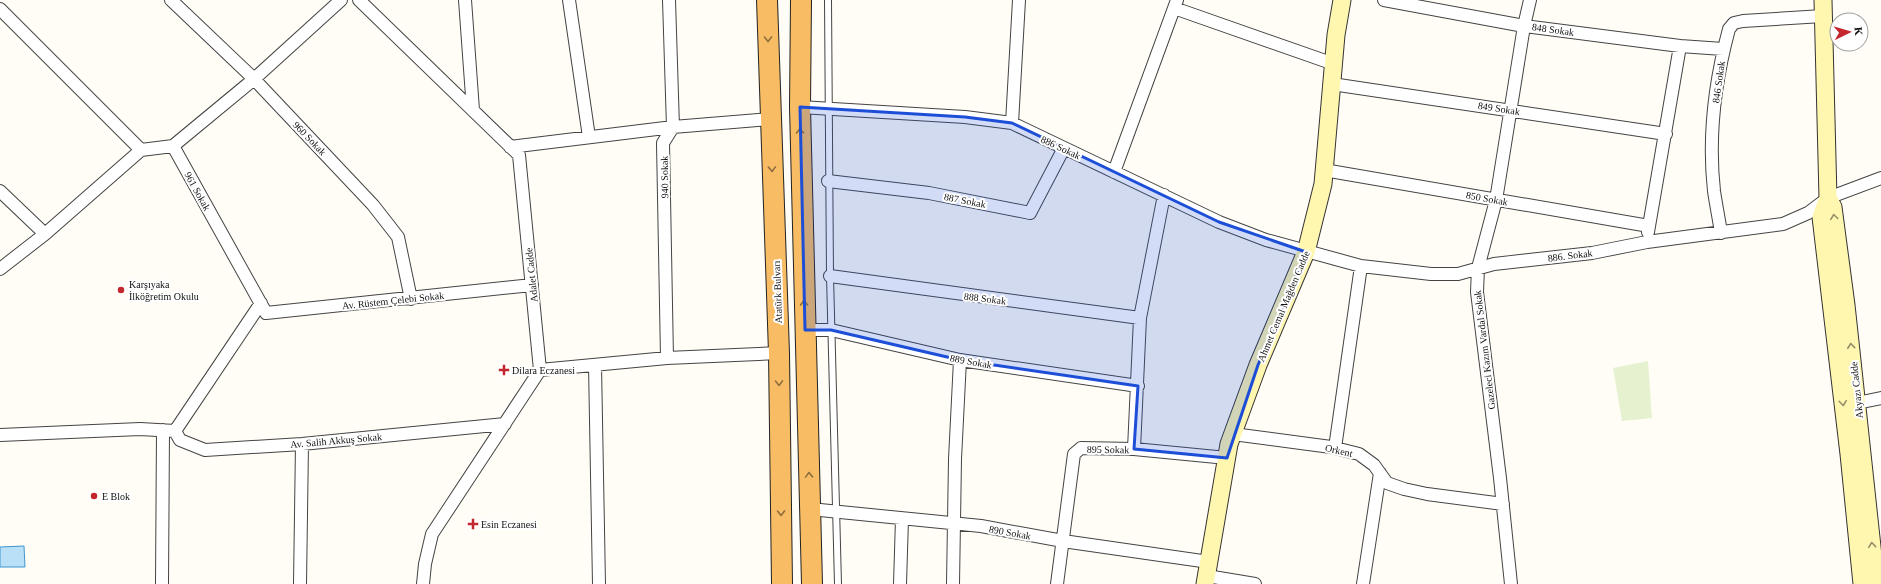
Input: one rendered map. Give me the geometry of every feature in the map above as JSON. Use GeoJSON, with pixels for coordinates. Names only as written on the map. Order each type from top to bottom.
{"type":"FeatureCollection","features":[{"type":"Feature","properties":{"kind":"highway","name":"Atatürk Bulvarı"},"geometry":{"type":"LineString","coordinates":[[767,0],[779,353],[782,584]]}},
{"type":"Feature","properties":{"kind":"highway"},"geometry":{"type":"LineString","coordinates":[[801,0],[800,107],[812,584]]}},
{"type":"Feature","properties":{"kind":"main road","name":"Ahmet Cemal Mağden Cadde"},"geometry":{"type":"LineString","coordinates":[[1207,574],[1227,458],[1233,434],[1258,365],[1306,252],[1323,184],[1334,64],[1342,0]]}},
{"type":"Feature","properties":{"kind":"main road","name":"Akyazı Cadde"},"geometry":{"type":"LineString","coordinates":[[1823,8],[1828,198],[1821,217],[1876,584]]}},
{"type":"Feature","properties":{"kind":"main road","name":"Akyazı Cadde"},"geometry":{"type":"LineString","coordinates":[[1828,198],[1833,207],[1857,403],[1856,453],[1862,584]]}},
{"type":"Feature","properties":{"kind":"street","name":"960 Sokak"},"geometry":{"type":"LineString","coordinates":[[171,0],[254,79],[373,205],[398,237],[411,299]]}},
{"type":"Feature","properties":{"kind":"street"},"geometry":{"type":"LineString","coordinates":[[0,269],[45,234],[141,150],[173,146],[254,79],[341,0]]}},
{"type":"Feature","properties":{"kind":"street","name":"Adalet Cadde"},"geometry":{"type":"LineString","coordinates":[[359,0],[518,155],[540,370]]}},
{"type":"Feature","properties":{"kind":"street"},"geometry":{"type":"LineString","coordinates":[[465,0],[473,110]]}},
{"type":"Feature","properties":{"kind":"street"},"geometry":{"type":"LineString","coordinates":[[569,0],[589,137]]}},
{"type":"Feature","properties":{"kind":"street"},"geometry":{"type":"LineString","coordinates":[[669,0],[673,127]]}},
{"type":"Feature","properties":{"kind":"street"},"geometry":{"type":"LineString","coordinates":[[1012,123],[1019,0]]}},
{"type":"Feature","properties":{"kind":"street","name":"848 Sokak"},"geometry":{"type":"LineString","coordinates":[[1384,0],[1524,26],[1680,46],[1723,49]]}},
{"type":"Feature","properties":{"kind":"street","name":"Gazeleci Kazım Vardal Sokak"},"geometry":{"type":"LineString","coordinates":[[1511,584],[1503,504],[1479,322],[1477,292],[1478,268],[1496,200],[1524,26],[1530,0]]}},
{"type":"Feature","properties":{"kind":"street"},"geometry":{"type":"LineString","coordinates":[[1114,172],[1176,4],[1334,64]]}},
{"type":"Feature","properties":{"kind":"street","name":"846 Sokak"},"geometry":{"type":"LineString","coordinates":[[1721,233],[1714,190],[1712,141],[1716,92],[1723,49],[1729,29],[1734,23],[1823,8]]}},
{"type":"Feature","properties":{"kind":"street"},"geometry":{"type":"LineString","coordinates":[[0,9],[141,150]]}},
{"type":"Feature","properties":{"kind":"street"},"geometry":{"type":"LineString","coordinates":[[1647,242],[1680,46]]}},
{"type":"Feature","properties":{"kind":"street","name":"849 Sokak"},"geometry":{"type":"LineString","coordinates":[[1332,84],[1666,134]]}},
{"type":"Feature","properties":{"kind":"street","name":"886 Sokak"},"geometry":{"type":"LineString","coordinates":[[800,107],[965,117],[1012,123],[1219,222],[1266,240],[1306,252]]}},
{"type":"Feature","properties":{"kind":"street"},"geometry":{"type":"LineString","coordinates":[[510,147],[673,127],[770,119]]}},
{"type":"Feature","properties":{"kind":"street","name":"940 Sokak"},"geometry":{"type":"LineString","coordinates":[[666,358],[663,143],[673,127]]}},
{"type":"Feature","properties":{"kind":"street","name":"961 Sokak"},"geometry":{"type":"LineString","coordinates":[[173,146],[261,303]]}},
{"type":"Feature","properties":{"kind":"street","name":"887 Sokak"},"geometry":{"type":"LineString","coordinates":[[828,181],[929,193],[1030,213],[1064,148]]}},
{"type":"Feature","properties":{"kind":"street","name":"850 Sokak"},"geometry":{"type":"LineString","coordinates":[[1324,170],[1649,226]]}},
{"type":"Feature","properties":{"kind":"street","name":"886. Sokak"},"geometry":{"type":"LineString","coordinates":[[1306,252],[1361,266],[1431,274],[1458,274],[1494,264],[1592,253],[1647,242],[1783,224],[1808,214],[1828,198],[1881,178]]}},
{"type":"Feature","properties":{"kind":"street"},"geometry":{"type":"LineString","coordinates":[[0,191],[45,234]]}},
{"type":"Feature","properties":{"kind":"street"},"geometry":{"type":"LineString","coordinates":[[1134,449],[1140,318],[1164,195]]}},
{"type":"Feature","properties":{"kind":"street"},"geometry":{"type":"LineString","coordinates":[[1335,448],[1361,266]]}},
{"type":"Feature","properties":{"kind":"street","name":"888 Sokak"},"geometry":{"type":"LineString","coordinates":[[830,276],[1140,318]]}},
{"type":"Feature","properties":{"kind":"street","name":"Av. Rüstem Çelebi Sokak"},"geometry":{"type":"LineString","coordinates":[[261,303],[266,313],[411,299],[532,285]]}},
{"type":"Feature","properties":{"kind":"street"},"geometry":{"type":"LineString","coordinates":[[162,584],[169,430],[261,303]]}},
{"type":"Feature","properties":{"kind":"street","name":"889 Sokak"},"geometry":{"type":"LineString","coordinates":[[805,330],[831,330],[960,360],[1138,386]]}},
{"type":"Feature","properties":{"kind":"street"},"geometry":{"type":"LineString","coordinates":[[423,584],[424,564],[432,534],[540,370],[666,358],[779,353]]}},
{"type":"Feature","properties":{"kind":"street"},"geometry":{"type":"LineString","coordinates":[[953,584],[955,459],[960,360]]}},
{"type":"Feature","properties":{"kind":"street"},"geometry":{"type":"LineString","coordinates":[[596,364],[600,584]]}},
{"type":"Feature","properties":{"kind":"street"},"geometry":{"type":"LineString","coordinates":[[1857,403],[1881,398]]}},
{"type":"Feature","properties":{"kind":"street","name":"Av. Salih Akkuş Sokak"},"geometry":{"type":"LineString","coordinates":[[169,430],[180,440],[205,450],[302,444],[505,424]]}},
{"type":"Feature","properties":{"kind":"street"},"geometry":{"type":"LineString","coordinates":[[0,435],[140,429],[169,430]]}},
{"type":"Feature","properties":{"kind":"street","name":"Orkent"},"geometry":{"type":"LineString","coordinates":[[1233,434],[1335,448],[1358,454],[1374,464],[1387,483],[1404,489],[1427,494],[1503,504]]}},
{"type":"Feature","properties":{"kind":"street"},"geometry":{"type":"LineString","coordinates":[[300,584],[302,444]]}},
{"type":"Feature","properties":{"kind":"street","name":"895 Sokak"},"geometry":{"type":"LineString","coordinates":[[1057,584],[1074,454],[1080,448],[1134,449],[1227,458]]}},
{"type":"Feature","properties":{"kind":"street"},"geometry":{"type":"LineString","coordinates":[[1363,584],[1380,473]]}},
{"type":"Feature","properties":{"kind":"street","name":"890 Sokak"},"geometry":{"type":"LineString","coordinates":[[810,509],[981,526],[1062,541],[1207,574]]}},
{"type":"Feature","properties":{"kind":"street"},"geometry":{"type":"LineString","coordinates":[[900,584],[902,519]]}},
{"type":"Feature","properties":{"kind":"street"},"geometry":{"type":"LineString","coordinates":[[1207,574],[1255,584]]}},
{"type":"Feature","properties":{"kind":"lane"},"geometry":{"type":"LineString","coordinates":[[828,0],[828,181],[838,584]]}},
{"type":"Feature","properties":{"kind":"highlighted area"},"geometry":{"type":"Polygon","coordinates":[[[800,107],[965,117],[1012,123],[1219,222],[1306,252],[1258,365],[1227,458],[1134,449],[1138,386],[960,360],[831,330],[805,330],[800,107]]]}},
{"type":"Feature","properties":{"kind":"green space"},"geometry":{"type":"Polygon","coordinates":[[[1648,361],[1652,418],[1622,421],[1613,368],[1648,361]]]}},
{"type":"Feature","properties":{"kind":"water"},"geometry":{"type":"Polygon","coordinates":[[[24,546],[25,567],[0,567],[0,547],[24,546]]]}},
{"type":"Feature","properties":{"kind":"place","name":"Karşıyaka İlköğretim Okulu"},"geometry":{"type":"Point","coordinates":[121,290]}},
{"type":"Feature","properties":{"kind":"place","name":"Dilara Eczanesi"},"geometry":{"type":"Point","coordinates":[504,370]}},
{"type":"Feature","properties":{"kind":"place","name":"E Blok"},"geometry":{"type":"Point","coordinates":[94,496]}},
{"type":"Feature","properties":{"kind":"place","name":"Esin Eczanesi"},"geometry":{"type":"Point","coordinates":[473,524]}}]}
